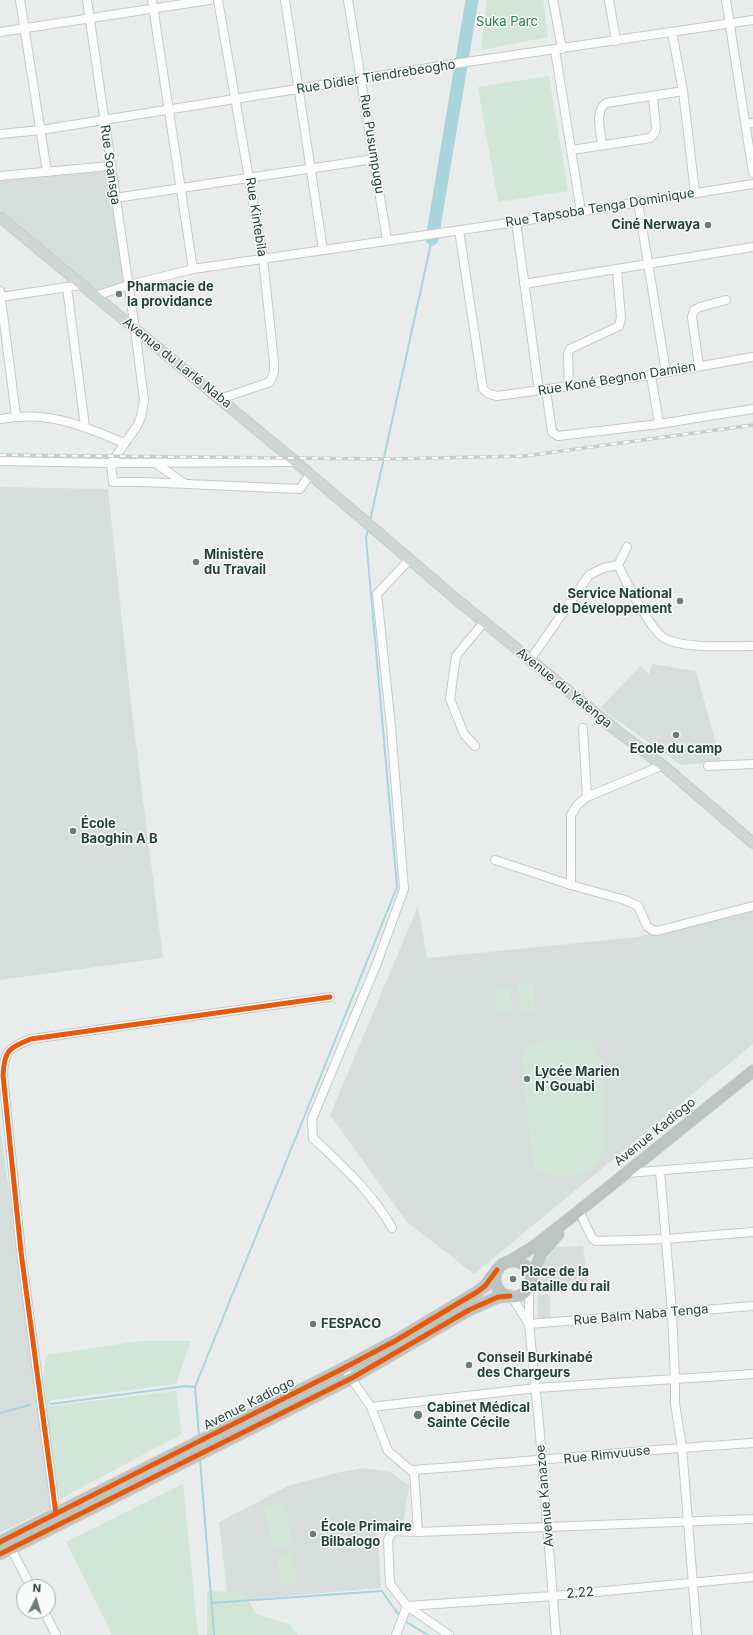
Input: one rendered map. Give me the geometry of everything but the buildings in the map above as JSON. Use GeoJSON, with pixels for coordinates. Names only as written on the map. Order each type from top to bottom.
{"type":"FeatureCollection","features":[{"type":"Feature","properties":{"kind":"highway","name":"Avenue Kadiogo"},"geometry":{"type":"LineString","coordinates":[[510,1261],[534,1247],[753,1071]]}},
{"type":"Feature","properties":{"kind":"highway","name":"Avenue Kadiogo"},"geometry":{"type":"LineString","coordinates":[[530,1283],[535,1265],[541,1254],[577,1213]]}},
{"type":"Feature","properties":{"kind":"highway"},"geometry":{"type":"LineString","coordinates":[[510,1261],[520,1262],[525,1266],[529,1271],[530,1283],[521,1294],[511,1296],[504,1294],[497,1286],[495,1280],[497,1270],[501,1265],[510,1261]]}},
{"type":"Feature","properties":{"kind":"highway","name":"Avenue Kadiogo"},"geometry":{"type":"LineString","coordinates":[[6,1543],[184,1454],[212,1435],[344,1368],[464,1301],[485,1286],[497,1270]]}},
{"type":"Feature","properties":{"kind":"highway","name":"Avenue Kadiogo"},"geometry":{"type":"LineString","coordinates":[[0,1554],[6,1543],[56,1514],[184,1454],[216,1445],[352,1378],[469,1310],[498,1297],[511,1296]]}},
{"type":"Feature","properties":{"kind":"main road","name":"Avenue du Larlé Naba"},"geometry":{"type":"LineString","coordinates":[[0,217],[296,462],[353,510],[376,532]]}},
{"type":"Feature","properties":{"kind":"main road","name":"Avenue du Yatenga"},"geometry":{"type":"LineString","coordinates":[[376,532],[530,660],[661,766],[666,768],[753,843]]}},
{"type":"Feature","properties":{"kind":"street"},"geometry":{"type":"LineString","coordinates":[[20,0],[41,130],[46,172]]}},
{"type":"Feature","properties":{"kind":"street","name":"Rue Soansga"},"geometry":{"type":"LineString","coordinates":[[87,0],[110,166],[129,285],[143,407],[137,426],[111,463]]}},
{"type":"Feature","properties":{"kind":"street"},"geometry":{"type":"LineString","coordinates":[[0,32],[89,18],[153,4],[209,0]]}},
{"type":"Feature","properties":{"kind":"street","name":"Rue Kintebila"},"geometry":{"type":"LineString","coordinates":[[218,0],[234,99],[250,177],[263,259],[274,362],[273,377],[266,384],[220,399]]}},
{"type":"Feature","properties":{"kind":"street"},"geometry":{"type":"LineString","coordinates":[[285,0],[323,250]]}},
{"type":"Feature","properties":{"kind":"street","name":"Rue Pusumpugu"},"geometry":{"type":"LineString","coordinates":[[348,0],[362,78],[387,240]]}},
{"type":"Feature","properties":{"kind":"street"},"geometry":{"type":"LineString","coordinates":[[553,0],[558,49],[581,212]]}},
{"type":"Feature","properties":{"kind":"street"},"geometry":{"type":"LineString","coordinates":[[609,0],[616,41]]}},
{"type":"Feature","properties":{"kind":"street"},"geometry":{"type":"LineString","coordinates":[[726,0],[729,23],[749,124],[753,174]]}},
{"type":"Feature","properties":{"kind":"street"},"geometry":{"type":"LineString","coordinates":[[153,4],[193,269]]}},
{"type":"Feature","properties":{"kind":"street","name":"Rue Didier Tiendrebeogho"},"geometry":{"type":"LineString","coordinates":[[0,134],[41,130],[362,78],[753,20]]}},
{"type":"Feature","properties":{"kind":"street"},"geometry":{"type":"LineString","coordinates":[[672,32],[683,91],[695,192]]}},
{"type":"Feature","properties":{"kind":"street"},"geometry":{"type":"LineString","coordinates":[[602,145],[599,112],[601,106],[606,103],[653,97],[683,91]]}},
{"type":"Feature","properties":{"kind":"street"},"geometry":{"type":"LineString","coordinates":[[572,150],[650,138],[656,129],[653,97]]}},
{"type":"Feature","properties":{"kind":"street"},"geometry":{"type":"LineString","coordinates":[[115,198],[374,159]]}},
{"type":"Feature","properties":{"kind":"street"},"geometry":{"type":"LineString","coordinates":[[0,176],[110,166]]}},
{"type":"Feature","properties":{"kind":"street","name":"Rue Tapsoba Tenga Dominique"},"geometry":{"type":"LineString","coordinates":[[95,296],[129,285],[193,269],[516,222],[695,192],[753,184]]}},
{"type":"Feature","properties":{"kind":"street"},"geometry":{"type":"LineString","coordinates":[[638,202],[666,372]]}},
{"type":"Feature","properties":{"kind":"street"},"geometry":{"type":"LineString","coordinates":[[516,222],[524,284],[552,432],[556,435],[659,424],[753,409]]}},
{"type":"Feature","properties":{"kind":"street","name":"Rue Koné Begnon Damien"},"geometry":{"type":"LineString","coordinates":[[459,230],[483,389],[489,394],[497,396],[543,390],[651,375],[753,358]]}},
{"type":"Feature","properties":{"kind":"street"},"geometry":{"type":"LineString","coordinates":[[524,284],[753,247]]}},
{"type":"Feature","properties":{"kind":"street"},"geometry":{"type":"LineString","coordinates":[[569,386],[568,354],[570,349],[619,326],[621,318],[616,270]]}},
{"type":"Feature","properties":{"kind":"street"},"geometry":{"type":"LineString","coordinates":[[16,416],[0,295],[81,285]]}},
{"type":"Feature","properties":{"kind":"street"},"geometry":{"type":"LineString","coordinates":[[67,286],[85,427]]}},
{"type":"Feature","properties":{"kind":"street"},"geometry":{"type":"LineString","coordinates":[[699,366],[692,317],[694,310],[726,300]]}},
{"type":"Feature","properties":{"kind":"street"},"geometry":{"type":"LineString","coordinates":[[651,375],[659,424]]}},
{"type":"Feature","properties":{"kind":"street"},"geometry":{"type":"LineString","coordinates":[[0,419],[16,416],[52,418],[85,427],[124,443]]}},
{"type":"Feature","properties":{"kind":"street"},"geometry":{"type":"LineString","coordinates":[[0,461],[111,463],[296,462]]}},
{"type":"Feature","properties":{"kind":"street"},"geometry":{"type":"LineString","coordinates":[[111,463],[113,482],[300,488],[310,474]]}},
{"type":"Feature","properties":{"kind":"street"},"geometry":{"type":"LineString","coordinates":[[155,463],[185,484]]}},
{"type":"Feature","properties":{"kind":"street"},"geometry":{"type":"LineString","coordinates":[[618,565],[627,547]]}},
{"type":"Feature","properties":{"kind":"street"},"geometry":{"type":"LineString","coordinates":[[392,1228],[361,1185],[313,1138],[312,1119],[377,963],[404,889],[391,735],[376,594],[409,560]]}},
{"type":"Feature","properties":{"kind":"street"},"geometry":{"type":"LineString","coordinates":[[618,565],[633,596],[656,630],[664,638],[692,646],[753,646]]}},
{"type":"Feature","properties":{"kind":"street"},"geometry":{"type":"LineString","coordinates":[[530,660],[589,575],[603,568],[618,565]]}},
{"type":"Feature","properties":{"kind":"street"},"geometry":{"type":"LineString","coordinates":[[475,746],[464,734],[450,699],[456,656],[484,622]]}},
{"type":"Feature","properties":{"kind":"street"},"geometry":{"type":"LineString","coordinates":[[583,728],[586,797]]}},
{"type":"Feature","properties":{"kind":"street"},"geometry":{"type":"LineString","coordinates":[[708,766],[753,764]]}},
{"type":"Feature","properties":{"kind":"street"},"geometry":{"type":"LineString","coordinates":[[571,885],[572,815],[578,804],[586,797],[661,766]]}},
{"type":"Feature","properties":{"kind":"street"},"geometry":{"type":"LineString","coordinates":[[495,860],[632,903],[638,906],[647,926],[652,930],[657,931],[753,906]]}},
{"type":"Feature","properties":{"kind":"street"},"geometry":{"type":"LineString","coordinates":[[56,1514],[20,1244],[3,1075],[4,1058],[15,1046],[31,1039],[330,997]]}},
{"type":"Feature","properties":{"kind":"street"},"geometry":{"type":"LineString","coordinates":[[627,1173],[753,1163]]}},
{"type":"Feature","properties":{"kind":"street"},"geometry":{"type":"LineString","coordinates":[[660,1171],[672,1312],[675,1404],[682,1447],[697,1635]]}},
{"type":"Feature","properties":{"kind":"street"},"geometry":{"type":"LineString","coordinates":[[577,1213],[592,1238],[596,1241],[666,1239],[753,1232]]}},
{"type":"Feature","properties":{"kind":"street","name":"Avenue Kanazoe"},"geometry":{"type":"LineString","coordinates":[[530,1283],[529,1324],[536,1388],[556,1635]]}},
{"type":"Feature","properties":{"kind":"street"},"geometry":{"type":"LineString","coordinates":[[511,1296],[529,1324]]}},
{"type":"Feature","properties":{"kind":"street","name":"Rue Balm Naba Tenga"},"geometry":{"type":"LineString","coordinates":[[529,1324],[753,1306]]}},
{"type":"Feature","properties":{"kind":"street"},"geometry":{"type":"LineString","coordinates":[[344,1368],[371,1407],[388,1451],[412,1470],[415,1482],[418,1532]]}},
{"type":"Feature","properties":{"kind":"street"},"geometry":{"type":"LineString","coordinates":[[371,1407],[536,1388],[753,1374]]}},
{"type":"Feature","properties":{"kind":"street","name":"Rue Rimvuuse"},"geometry":{"type":"LineString","coordinates":[[412,1470],[542,1461],[682,1447],[753,1442]]}},
{"type":"Feature","properties":{"kind":"street"},"geometry":{"type":"LineString","coordinates":[[449,1635],[407,1606],[390,1584],[388,1540],[391,1533],[397,1530],[418,1532],[688,1523],[753,1519]]}},
{"type":"Feature","properties":{"kind":"street"},"geometry":{"type":"LineString","coordinates":[[6,1543],[26,1579]]}},
{"type":"Feature","properties":{"kind":"street","name":"2.22"},"geometry":{"type":"LineString","coordinates":[[407,1606],[553,1596],[753,1577]]}},
{"type":"Feature","properties":{"kind":"street"},"geometry":{"type":"LineString","coordinates":[[396,1635],[407,1606]]}},
{"type":"Feature","properties":{"kind":"street"},"geometry":{"type":"LineString","coordinates":[[48,1619],[56,1635]]}},
{"type":"Feature","properties":{"kind":"shaded area"},"geometry":{"type":"Polygon","coordinates":[[[108,171],[127,283],[100,292],[0,209],[0,178],[108,171]]]}},
{"type":"Feature","properties":{"kind":"shaded area","name":"École Baoghin A B"},"geometry":{"type":"Polygon","coordinates":[[[0,487],[108,489],[131,704],[163,958],[0,980],[0,487]]]}},
{"type":"Feature","properties":{"kind":"shaded area","name":"Ecole du camp"},"geometry":{"type":"Polygon","coordinates":[[[652,664],[696,671],[721,762],[681,765],[600,708],[640,666],[649,674],[652,664]]]}},
{"type":"Feature","properties":{"kind":"shaded area","name":"Lycée Marien N´Gouabi"},"geometry":{"type":"Polygon","coordinates":[[[418,906],[427,958],[637,937],[753,909],[753,1044],[474,1274],[407,1222],[330,1115],[418,906]]]}},
{"type":"Feature","properties":{"kind":"shaded area"},"geometry":{"type":"Polygon","coordinates":[[[0,1124],[51,1508],[0,1533],[0,1124]]]}},
{"type":"Feature","properties":{"kind":"shaded area"},"geometry":{"type":"Polygon","coordinates":[[[583,1246],[588,1285],[535,1289],[542,1265],[556,1247],[583,1246]]]}},
{"type":"Feature","properties":{"kind":"shaded area"},"geometry":{"type":"Polygon","coordinates":[[[550,1294],[550,1318],[537,1318],[538,1295],[550,1294]]]}},
{"type":"Feature","properties":{"kind":"shaded area"},"geometry":{"type":"Polygon","coordinates":[[[364,1468],[391,1472],[409,1486],[403,1526],[377,1523],[381,1588],[228,1601],[219,1522],[288,1486],[340,1472],[364,1468]]]}},
{"type":"Feature","properties":{"kind":"green space","name":"Suka Parc"},"geometry":{"type":"Polygon","coordinates":[[[487,0],[543,0],[548,37],[481,50],[487,0]]]}},
{"type":"Feature","properties":{"kind":"green space"},"geometry":{"type":"Polygon","coordinates":[[[549,76],[568,191],[498,202],[478,87],[549,76]]]}},
{"type":"Feature","properties":{"kind":"green space"},"geometry":{"type":"Polygon","coordinates":[[[533,984],[535,1011],[521,1012],[518,985],[533,984]]]}},
{"type":"Feature","properties":{"kind":"green space"},"geometry":{"type":"Polygon","coordinates":[[[509,987],[512,1011],[498,1013],[496,988],[509,987]]]}},
{"type":"Feature","properties":{"kind":"green space"},"geometry":{"type":"Polygon","coordinates":[[[591,1039],[602,1061],[605,1150],[599,1160],[584,1173],[565,1177],[545,1173],[535,1169],[532,1156],[521,1053],[534,1042],[591,1039]]]}},
{"type":"Feature","properties":{"kind":"green space"},"geometry":{"type":"Polygon","coordinates":[[[139,1341],[191,1341],[176,1384],[51,1400],[51,1406],[176,1391],[182,1434],[60,1499],[46,1426],[44,1407],[43,1388],[47,1355],[139,1341]]]}},
{"type":"Feature","properties":{"kind":"green space"},"geometry":{"type":"Polygon","coordinates":[[[183,1484],[198,1635],[112,1635],[66,1542],[183,1484]]]}},
{"type":"Feature","properties":{"kind":"green space"},"geometry":{"type":"Polygon","coordinates":[[[284,1503],[293,1544],[274,1548],[264,1507],[284,1503]]]}},
{"type":"Feature","properties":{"kind":"green space"},"geometry":{"type":"Polygon","coordinates":[[[291,1554],[297,1582],[282,1585],[276,1557],[291,1554]]]}},
{"type":"Feature","properties":{"kind":"green space"},"geometry":{"type":"Polygon","coordinates":[[[207,1591],[244,1592],[256,1614],[289,1624],[298,1635],[207,1635],[207,1591]]]}},
{"type":"Feature","properties":{"kind":"waterway"},"geometry":{"type":"LineString","coordinates":[[432,239],[472,0]]}},
{"type":"Feature","properties":{"kind":"waterway"},"geometry":{"type":"LineString","coordinates":[[370,521],[432,239]]}},
{"type":"Feature","properties":{"kind":"waterway"},"geometry":{"type":"LineString","coordinates":[[199,1436],[195,1387],[397,887],[366,538],[368,528]]}},
{"type":"Feature","properties":{"kind":"waterway"},"geometry":{"type":"LineString","coordinates":[[51,1404],[186,1386],[195,1387]]}},
{"type":"Feature","properties":{"kind":"waterway"},"geometry":{"type":"LineString","coordinates":[[0,1413],[30,1405]]}},
{"type":"Feature","properties":{"kind":"waterway"},"geometry":{"type":"LineString","coordinates":[[200,1459],[214,1635]]}},
{"type":"Feature","properties":{"kind":"waterway"},"geometry":{"type":"LineString","coordinates":[[211,1603],[382,1591],[400,1617]]}},
{"type":"Feature","properties":{"kind":"waterway"},"geometry":{"type":"LineString","coordinates":[[403,1620],[428,1635]]}},
{"type":"Feature","properties":{"kind":"railway"},"geometry":{"type":"LineString","coordinates":[[0,455],[388,459],[525,456],[753,425]]}},
{"type":"Feature","properties":{"kind":"cycle path"},"geometry":{"type":"LineString","coordinates":[[56,1514],[21,1252],[3,1075],[6,1055],[17,1045],[31,1039],[330,997]]}},
{"type":"Feature","properties":{"kind":"cycle path"},"geometry":{"type":"LineString","coordinates":[[0,1542],[395,1341],[477,1292],[485,1286],[497,1270]]}},
{"type":"Feature","properties":{"kind":"cycle path"},"geometry":{"type":"LineString","coordinates":[[0,1554],[352,1378],[469,1310],[498,1297],[510,1296]]}},
{"type":"Feature","properties":{"kind":"place","name":"Ciné Nerwaya"},"geometry":{"type":"Point","coordinates":[708,225]}},
{"type":"Feature","properties":{"kind":"place","name":"Pharmacie de la providance"},"geometry":{"type":"Point","coordinates":[119,294]}},
{"type":"Feature","properties":{"kind":"place","name":"Ministère du Travail"},"geometry":{"type":"Point","coordinates":[196,562]}},
{"type":"Feature","properties":{"kind":"place","name":"Service National de Développement"},"geometry":{"type":"Point","coordinates":[680,601]}},
{"type":"Feature","properties":{"kind":"place","name":"Ecole du camp"},"geometry":{"type":"Point","coordinates":[676,735]}},
{"type":"Feature","properties":{"kind":"place","name":"École Baoghin A B"},"geometry":{"type":"Point","coordinates":[73,831]}},
{"type":"Feature","properties":{"kind":"place","name":"Lycée Marien N´Gouabi"},"geometry":{"type":"Point","coordinates":[527,1079]}},
{"type":"Feature","properties":{"kind":"place","name":"Place de la Bataille du rail"},"geometry":{"type":"Point","coordinates":[513,1279]}},
{"type":"Feature","properties":{"kind":"place","name":"FESPACO"},"geometry":{"type":"Point","coordinates":[313,1324]}},
{"type":"Feature","properties":{"kind":"place","name":"Conseil Burkinabé des Chargeurs"},"geometry":{"type":"Point","coordinates":[469,1365]}},
{"type":"Feature","properties":{"kind":"place","name":"Cabinet Médical Sainte Cécile"},"geometry":{"type":"Point","coordinates":[418,1415]}},
{"type":"Feature","properties":{"kind":"place","name":"École Primaire Bilbalogo"},"geometry":{"type":"Point","coordinates":[313,1534]}}]}
